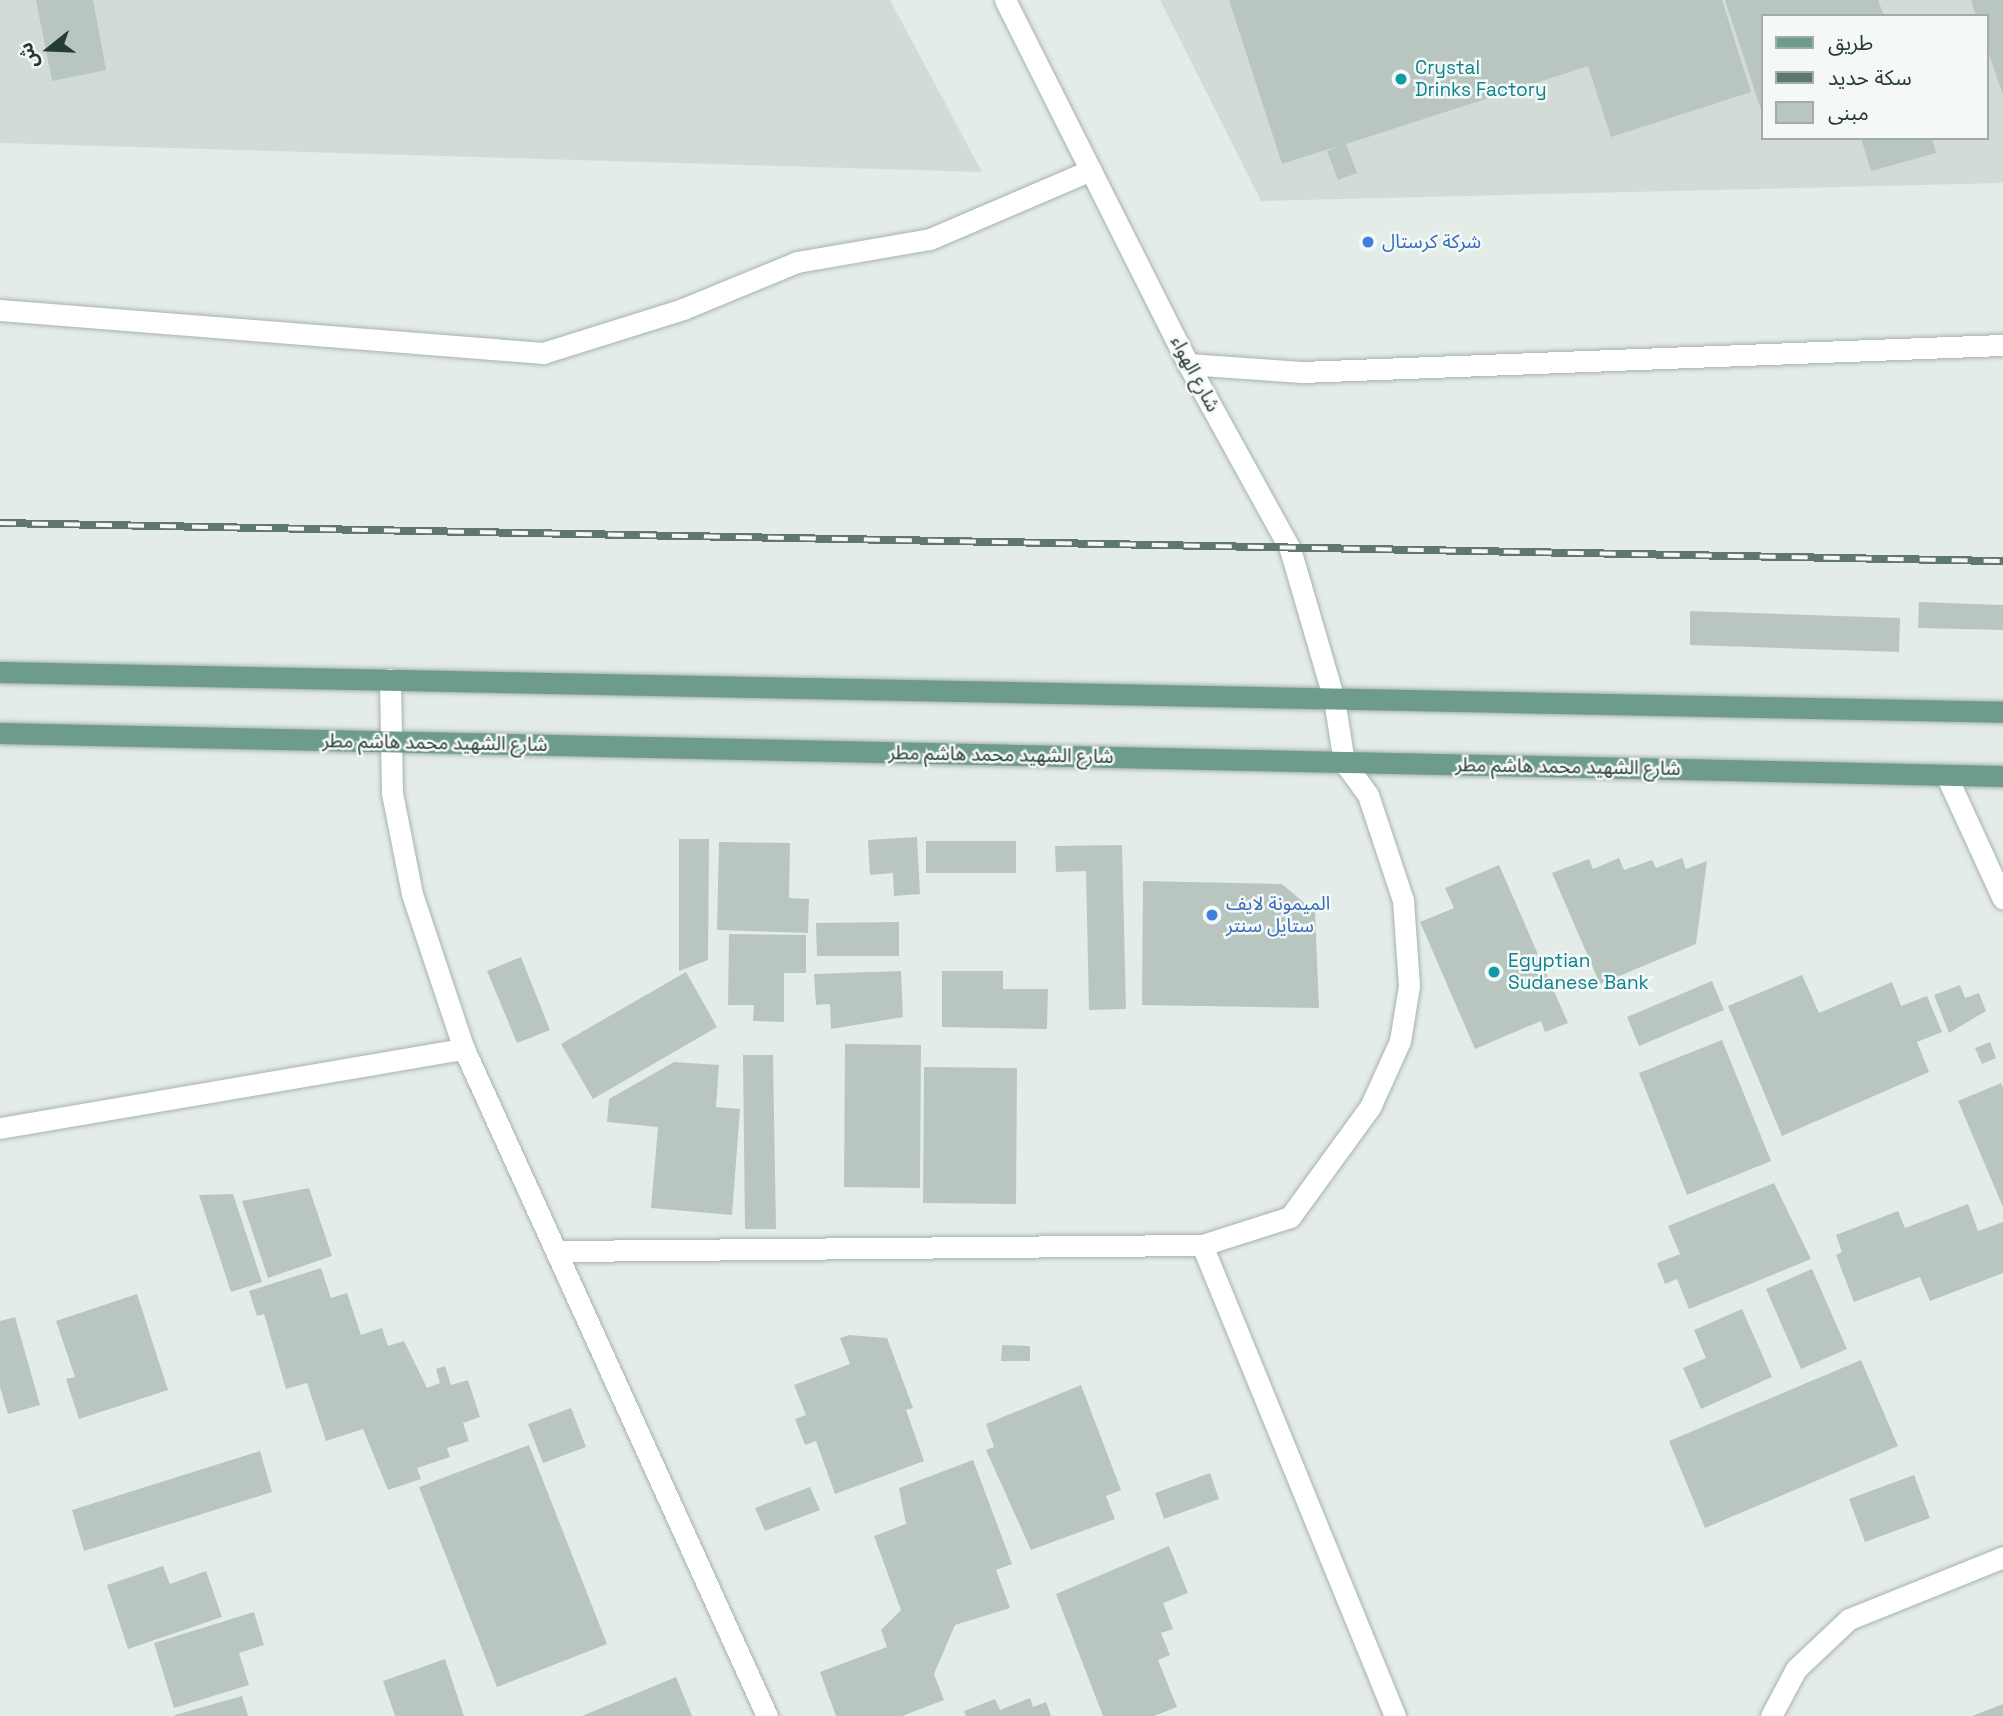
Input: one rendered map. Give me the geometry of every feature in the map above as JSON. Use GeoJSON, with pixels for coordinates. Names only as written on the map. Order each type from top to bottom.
{"type":"FeatureCollection","features":[{"type":"Feature","properties":{"kind":"main road"},"geometry":{"type":"LineString","coordinates":[[0,672],[2003,712]]}},
{"type":"Feature","properties":{"kind":"main road","name":"شارع الشهيد محمد هاشم مطر"},"geometry":{"type":"LineString","coordinates":[[0,733],[2003,776]]}},
{"type":"Feature","properties":{"kind":"street","name":"شارع الهواء"},"geometry":{"type":"LineString","coordinates":[[1005,0],[1188,363],[1290,549],[1335,699],[1344,762]]}},
{"type":"Feature","properties":{"kind":"street"},"geometry":{"type":"LineString","coordinates":[[0,310],[543,353],[683,309],[797,262],[930,239],[1091,170]]}},
{"type":"Feature","properties":{"kind":"street"},"geometry":{"type":"LineString","coordinates":[[1188,363],[1301,372],[2003,345]]}},
{"type":"Feature","properties":{"kind":"street"},"geometry":{"type":"LineString","coordinates":[[390,679],[392,793],[411,894],[464,1049],[561,1251],[766,1716]]}},
{"type":"Feature","properties":{"kind":"street"},"geometry":{"type":"LineString","coordinates":[[561,1251],[1202,1245],[1290,1217],[1370,1107],[1400,1041],[1409,986],[1403,900],[1368,795],[1344,762]]}},
{"type":"Feature","properties":{"kind":"street"},"geometry":{"type":"LineString","coordinates":[[1946,775],[2003,899]]}},
{"type":"Feature","properties":{"kind":"street"},"geometry":{"type":"LineString","coordinates":[[0,1128],[464,1049]]}},
{"type":"Feature","properties":{"kind":"street"},"geometry":{"type":"LineString","coordinates":[[1202,1245],[1395,1716]]}},
{"type":"Feature","properties":{"kind":"street"},"geometry":{"type":"LineString","coordinates":[[1770,1716],[1796,1669],[1849,1619],[2003,1557]]}},
{"type":"Feature","properties":{"kind":"shaded area"},"geometry":{"type":"Polygon","coordinates":[[[0,0],[890,0],[982,172],[0,143],[0,0]]]}},
{"type":"Feature","properties":{"kind":"shaded area"},"geometry":{"type":"Polygon","coordinates":[[[1160,0],[2003,0],[2003,183],[1261,201],[1160,0]]]}},
{"type":"Feature","properties":{"kind":"building"},"geometry":{"type":"Polygon","coordinates":[[[36,0],[93,0],[106,70],[52,81],[36,0]]]}},
{"type":"Feature","properties":{"kind":"building","name":"Crystal Drinks Factory"},"geometry":{"type":"Polygon","coordinates":[[[1229,0],[1722,0],[1751,92],[1611,137],[1588,66],[1346,144],[1357,173],[1338,180],[1327,151],[1341,145],[1282,164],[1229,0]]]}},
{"type":"Feature","properties":{"kind":"building"},"geometry":{"type":"Polygon","coordinates":[[[1725,0],[1878,0],[1883,14],[1762,14],[1762,113],[1725,0]]]}},
{"type":"Feature","properties":{"kind":"building"},"geometry":{"type":"Polygon","coordinates":[[[1971,0],[2003,0],[2003,95],[1989,55],[1989,14],[1975,14],[1971,0]]]}},
{"type":"Feature","properties":{"kind":"building"},"geometry":{"type":"Polygon","coordinates":[[[1862,140],[1933,140],[1936,153],[1871,171],[1862,140]]]}},
{"type":"Feature","properties":{"kind":"building"},"geometry":{"type":"Polygon","coordinates":[[[1919,602],[2003,605],[2003,630],[1918,628],[1919,602]]]}},
{"type":"Feature","properties":{"kind":"building"},"geometry":{"type":"Polygon","coordinates":[[[1690,611],[1900,618],[1899,652],[1690,645],[1690,611]]]}},
{"type":"Feature","properties":{"kind":"building"},"geometry":{"type":"Polygon","coordinates":[[[917,837],[920,894],[894,896],[893,873],[870,875],[868,840],[917,837]]]}},
{"type":"Feature","properties":{"kind":"building"},"geometry":{"type":"Polygon","coordinates":[[[679,839],[709,839],[708,960],[679,971],[679,839]]]}},
{"type":"Feature","properties":{"kind":"building"},"geometry":{"type":"Polygon","coordinates":[[[926,841],[1016,841],[1016,873],[926,873],[926,841]]]}},
{"type":"Feature","properties":{"kind":"building"},"geometry":{"type":"Polygon","coordinates":[[[719,842],[790,843],[789,898],[809,899],[808,933],[717,930],[719,842]]]}},
{"type":"Feature","properties":{"kind":"building"},"geometry":{"type":"Polygon","coordinates":[[[1122,845],[1126,1009],[1089,1010],[1086,871],[1056,872],[1055,846],[1122,845]]]}},
{"type":"Feature","properties":{"kind":"building"},"geometry":{"type":"Polygon","coordinates":[[[1619,858],[1624,870],[1652,860],[1656,868],[1682,858],[1686,869],[1707,861],[1696,944],[1600,984],[1552,873],[1589,859],[1593,869],[1619,858]]]}},
{"type":"Feature","properties":{"kind":"building","name":"Egyptian Sudanese Bank"},"geometry":{"type":"Polygon","coordinates":[[[1499,865],[1568,1023],[1545,1032],[1541,1021],[1475,1049],[1420,922],[1454,908],[1445,888],[1499,865]]]}},
{"type":"Feature","properties":{"kind":"building"},"geometry":{"type":"Polygon","coordinates":[[[1143,881],[1282,884],[1315,912],[1319,1008],[1142,1005],[1143,881]]]}},
{"type":"Feature","properties":{"kind":"building"},"geometry":{"type":"Polygon","coordinates":[[[899,922],[899,956],[817,956],[816,923],[899,922]]]}},
{"type":"Feature","properties":{"kind":"building"},"geometry":{"type":"Polygon","coordinates":[[[729,934],[806,935],[806,973],[784,973],[784,1022],[753,1021],[754,1005],[728,1005],[729,934]]]}},
{"type":"Feature","properties":{"kind":"building"},"geometry":{"type":"Polygon","coordinates":[[[521,957],[550,1030],[517,1043],[487,971],[521,957]]]}},
{"type":"Feature","properties":{"kind":"building"},"geometry":{"type":"Polygon","coordinates":[[[901,971],[903,1017],[831,1029],[830,1004],[816,1005],[814,974],[901,971]]]}},
{"type":"Feature","properties":{"kind":"building"},"geometry":{"type":"Polygon","coordinates":[[[942,971],[1003,971],[1003,989],[1048,989],[1047,1029],[942,1027],[942,971]]]}},
{"type":"Feature","properties":{"kind":"building"},"geometry":{"type":"Polygon","coordinates":[[[686,972],[717,1027],[593,1099],[561,1044],[686,972]]]}},
{"type":"Feature","properties":{"kind":"building"},"geometry":{"type":"Polygon","coordinates":[[[1802,975],[1819,1013],[1892,982],[1901,1006],[1927,996],[1942,1032],[1917,1042],[1929,1072],[1782,1136],[1728,1006],[1802,975]]]}},
{"type":"Feature","properties":{"kind":"building"},"geometry":{"type":"Polygon","coordinates":[[[1712,981],[1724,1010],[1639,1046],[1627,1017],[1712,981]]]}},
{"type":"Feature","properties":{"kind":"building"},"geometry":{"type":"Polygon","coordinates":[[[1960,985],[1965,998],[1979,993],[1986,1011],[1949,1033],[1934,995],[1960,985]]]}},
{"type":"Feature","properties":{"kind":"building"},"geometry":{"type":"Polygon","coordinates":[[[1722,1040],[1771,1161],[1687,1195],[1639,1073],[1722,1040]]]}},
{"type":"Feature","properties":{"kind":"building"},"geometry":{"type":"Polygon","coordinates":[[[1990,1042],[1996,1058],[1982,1064],[1975,1048],[1990,1042]]]}},
{"type":"Feature","properties":{"kind":"building"},"geometry":{"type":"Polygon","coordinates":[[[845,1044],[921,1045],[920,1188],[844,1187],[845,1044]]]}},
{"type":"Feature","properties":{"kind":"building"},"geometry":{"type":"Polygon","coordinates":[[[743,1055],[773,1055],[776,1229],[745,1229],[743,1055]]]}},
{"type":"Feature","properties":{"kind":"building"},"geometry":{"type":"Polygon","coordinates":[[[674,1062],[719,1065],[716,1107],[740,1109],[732,1215],[651,1208],[658,1127],[607,1122],[609,1099],[674,1062]]]}},
{"type":"Feature","properties":{"kind":"building"},"geometry":{"type":"Polygon","coordinates":[[[924,1067],[1017,1068],[1016,1204],[923,1203],[924,1067]]]}},
{"type":"Feature","properties":{"kind":"building"},"geometry":{"type":"Polygon","coordinates":[[[2001,1083],[2003,1088],[2003,1207],[1958,1101],[2001,1083]]]}},
{"type":"Feature","properties":{"kind":"building"},"geometry":{"type":"Polygon","coordinates":[[[1774,1183],[1811,1259],[1689,1309],[1677,1279],[1665,1284],[1657,1263],[1680,1254],[1668,1226],[1774,1183]]]}},
{"type":"Feature","properties":{"kind":"building"},"geometry":{"type":"Polygon","coordinates":[[[309,1188],[332,1256],[268,1278],[242,1201],[309,1188]]]}},
{"type":"Feature","properties":{"kind":"building"},"geometry":{"type":"Polygon","coordinates":[[[233,1194],[262,1282],[231,1292],[199,1195],[233,1194]]]}},
{"type":"Feature","properties":{"kind":"building"},"geometry":{"type":"Polygon","coordinates":[[[1968,1204],[1978,1231],[2003,1222],[2003,1273],[1930,1301],[1920,1277],[1854,1302],[1836,1255],[1842,1252],[1836,1235],[1898,1211],[1905,1228],[1968,1204]]]}},
{"type":"Feature","properties":{"kind":"building"},"geometry":{"type":"Polygon","coordinates":[[[321,1268],[331,1298],[347,1293],[361,1335],[382,1328],[388,1346],[404,1341],[427,1388],[440,1383],[436,1369],[445,1366],[451,1385],[468,1380],[480,1417],[463,1423],[469,1441],[447,1448],[450,1457],[417,1468],[421,1479],[388,1490],[363,1429],[326,1441],[307,1383],[286,1389],[264,1314],[257,1316],[249,1291],[321,1268]]]}},
{"type":"Feature","properties":{"kind":"building"},"geometry":{"type":"Polygon","coordinates":[[[1812,1269],[1847,1349],[1801,1369],[1766,1289],[1812,1269]]]}},
{"type":"Feature","properties":{"kind":"building"},"geometry":{"type":"Polygon","coordinates":[[[137,1294],[168,1390],[79,1419],[66,1379],[75,1377],[56,1321],[137,1294]]]}},
{"type":"Feature","properties":{"kind":"building"},"geometry":{"type":"Polygon","coordinates":[[[1742,1309],[1772,1377],[1701,1409],[1683,1368],[1706,1358],[1694,1330],[1742,1309]]]}},
{"type":"Feature","properties":{"kind":"building"},"geometry":{"type":"Polygon","coordinates":[[[15,1317],[40,1405],[8,1414],[0,1387],[0,1321],[15,1317]]]}},
{"type":"Feature","properties":{"kind":"building"},"geometry":{"type":"Polygon","coordinates":[[[849,1335],[887,1338],[913,1408],[906,1410],[924,1461],[835,1494],[816,1441],[805,1445],[795,1419],[806,1415],[794,1385],[850,1364],[840,1338],[849,1335]]]}},
{"type":"Feature","properties":{"kind":"building"},"geometry":{"type":"Polygon","coordinates":[[[1002,1345],[1030,1346],[1030,1361],[1001,1361],[1002,1345]]]}},
{"type":"Feature","properties":{"kind":"building"},"geometry":{"type":"Polygon","coordinates":[[[1861,1360],[1898,1446],[1705,1528],[1669,1441],[1861,1360]]]}},
{"type":"Feature","properties":{"kind":"building"},"geometry":{"type":"Polygon","coordinates":[[[1081,1385],[1121,1490],[1106,1496],[1115,1519],[1031,1550],[986,1450],[994,1447],[986,1424],[1081,1385]]]}},
{"type":"Feature","properties":{"kind":"building"},"geometry":{"type":"Polygon","coordinates":[[[571,1408],[586,1447],[543,1463],[528,1424],[571,1408]]]}},
{"type":"Feature","properties":{"kind":"building"},"geometry":{"type":"Polygon","coordinates":[[[529,1445],[607,1644],[497,1687],[419,1487],[529,1445]]]}},
{"type":"Feature","properties":{"kind":"building"},"geometry":{"type":"Polygon","coordinates":[[[260,1451],[272,1492],[84,1551],[72,1510],[260,1451]]]}},
{"type":"Feature","properties":{"kind":"building"},"geometry":{"type":"Polygon","coordinates":[[[973,1460],[1012,1564],[996,1570],[1010,1608],[955,1625],[934,1674],[944,1700],[902,1716],[836,1716],[820,1672],[887,1647],[881,1630],[901,1610],[874,1536],[906,1524],[899,1488],[973,1460]]]}},
{"type":"Feature","properties":{"kind":"building"},"geometry":{"type":"Polygon","coordinates":[[[1210,1473],[1219,1499],[1164,1519],[1155,1493],[1210,1473]]]}},
{"type":"Feature","properties":{"kind":"building"},"geometry":{"type":"Polygon","coordinates":[[[1914,1475],[1930,1518],[1865,1542],[1849,1499],[1914,1475]]]}},
{"type":"Feature","properties":{"kind":"building"},"geometry":{"type":"Polygon","coordinates":[[[810,1487],[820,1510],[765,1531],[755,1508],[810,1487]]]}},
{"type":"Feature","properties":{"kind":"building"},"geometry":{"type":"Polygon","coordinates":[[[1169,1546],[1188,1593],[1163,1603],[1173,1629],[1161,1633],[1170,1655],[1158,1660],[1177,1707],[1154,1716],[1103,1716],[1056,1594],[1169,1546]]]}},
{"type":"Feature","properties":{"kind":"building"},"geometry":{"type":"Polygon","coordinates":[[[163,1566],[170,1584],[206,1571],[222,1617],[128,1649],[107,1585],[163,1566]]]}},
{"type":"Feature","properties":{"kind":"building"},"geometry":{"type":"Polygon","coordinates":[[[254,1612],[264,1645],[239,1653],[249,1685],[174,1708],[154,1643],[254,1612]]]}},
{"type":"Feature","properties":{"kind":"building"},"geometry":{"type":"Polygon","coordinates":[[[445,1659],[464,1716],[395,1716],[383,1681],[445,1659]]]}},
{"type":"Feature","properties":{"kind":"building"},"geometry":{"type":"Polygon","coordinates":[[[676,1677],[692,1716],[582,1716],[676,1677]]]}},
{"type":"Feature","properties":{"kind":"building"},"geometry":{"type":"Polygon","coordinates":[[[242,1696],[248,1716],[175,1716],[175,1715],[242,1696]]]}},
{"type":"Feature","properties":{"kind":"building"},"geometry":{"type":"Polygon","coordinates":[[[1030,1698],[1033,1707],[1046,1702],[1051,1716],[966,1716],[964,1711],[995,1699],[1000,1710],[1030,1698]]]}},
{"type":"Feature","properties":{"kind":"building"},"geometry":{"type":"Polygon","coordinates":[[[2003,1704],[2003,1716],[1972,1716],[2003,1704]]]}},
{"type":"Feature","properties":{"kind":"railway"},"geometry":{"type":"LineString","coordinates":[[0,523],[2003,561]]}},
{"type":"Feature","properties":{"kind":"place","name":"Crystal Drinks Factory"},"geometry":{"type":"Point","coordinates":[1401,79]}},
{"type":"Feature","properties":{"kind":"place","name":"شركة كرستال"},"geometry":{"type":"Point","coordinates":[1368,242]}},
{"type":"Feature","properties":{"kind":"place","name":"الميمونة لايف ستايل سنتر"},"geometry":{"type":"Point","coordinates":[1212,915]}},
{"type":"Feature","properties":{"kind":"place","name":"Egyptian Sudanese Bank"},"geometry":{"type":"Point","coordinates":[1494,972]}}]}
